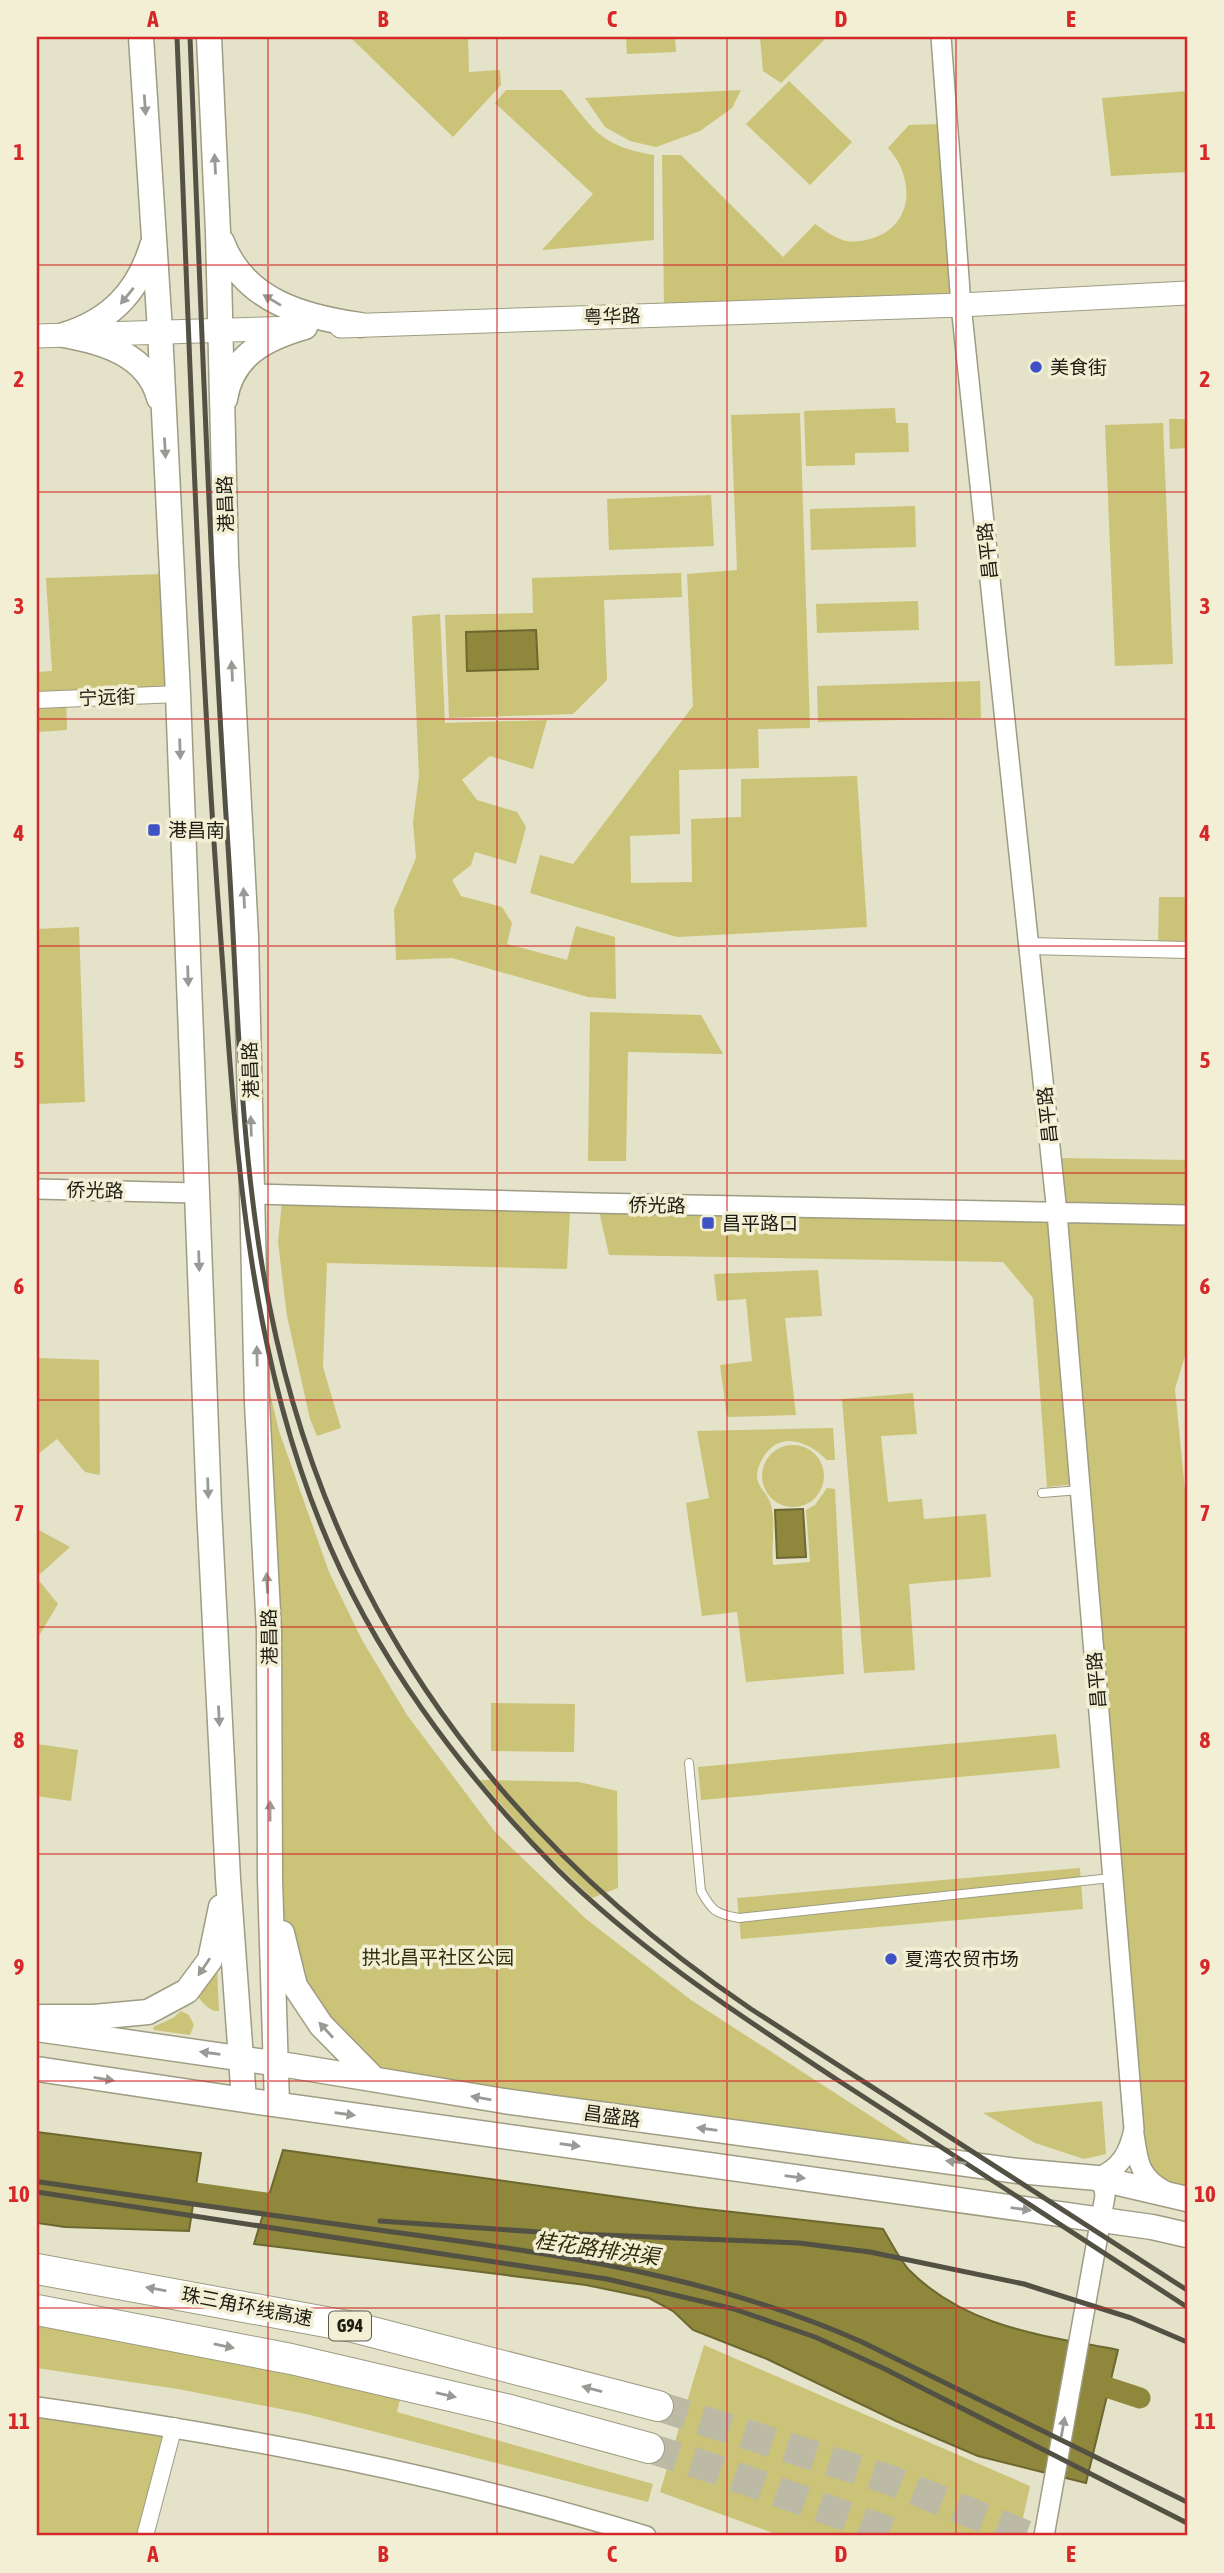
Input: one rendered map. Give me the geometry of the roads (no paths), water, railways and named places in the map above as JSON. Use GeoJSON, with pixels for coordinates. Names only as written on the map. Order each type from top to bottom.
{"type":"FeatureCollection","features":[{"type":"Feature","properties":{"kind":"highway","name":"珠三角环线高速"},"geometry":{"type":"LineString","coordinates":[[37,2269],[353,2327],[658,2406]]}},
{"type":"Feature","properties":{"kind":"highway","name":"G94"},"geometry":{"type":"LineString","coordinates":[[37,2310],[292,2359],[506,2409],[649,2448]]}},
{"type":"Feature","properties":{"kind":"main road"},"geometry":{"type":"LineString","coordinates":[[141,37],[160,331],[178,694],[208,1493],[228,1879],[244,2100]]}},
{"type":"Feature","properties":{"kind":"main road","name":"港昌路"},"geometry":{"type":"LineString","coordinates":[[209,37],[218,232],[226,561],[246,936],[257,1403],[270,1631],[270,1879],[277,2104]]}},
{"type":"Feature","properties":{"kind":"main road"},"geometry":{"type":"LineString","coordinates":[[218,232],[228,259],[237,271],[273,301],[312,316],[360,326]]}},
{"type":"Feature","properties":{"kind":"main road"},"geometry":{"type":"LineString","coordinates":[[64,335],[98,321],[122,302],[143,269],[154,234]]}},
{"type":"Feature","properties":{"kind":"main road","name":"粤华路"},"geometry":{"type":"LineString","coordinates":[[37,336],[961,305],[1187,293]]}},
{"type":"Feature","properties":{"kind":"main road"},"geometry":{"type":"LineString","coordinates":[[222,417],[232,377],[254,349],[269,339],[304,327]]}},
{"type":"Feature","properties":{"kind":"main road"},"geometry":{"type":"LineString","coordinates":[[64,335],[113,347],[134,360],[149,376],[158,394],[163,415]]}},
{"type":"Feature","properties":{"kind":"main road"},"geometry":{"type":"LineString","coordinates":[[37,2017],[94,2017],[148,2012],[187,1991],[210,1960],[228,1879]]}},
{"type":"Feature","properties":{"kind":"main road"},"geometry":{"type":"LineString","coordinates":[[270,1879],[295,1986],[321,2025],[374,2079]]}},
{"type":"Feature","properties":{"kind":"main road","name":"昌盛路"},"geometry":{"type":"LineString","coordinates":[[37,2029],[275,2063],[504,2101],[1018,2171],[1097,2178],[1184,2198]]}},
{"type":"Feature","properties":{"kind":"main road","name":"昌盛路"},"geometry":{"type":"LineString","coordinates":[[37,2069],[244,2100],[1102,2213],[1137,2225],[1187,2235]]}},
{"type":"Feature","properties":{"kind":"street","name":"昌平路"},"geometry":{"type":"LineString","coordinates":[[941,37],[961,305],[1057,1213],[1134,2129],[1121,2163],[1113,2171],[1097,2178]]}},
{"type":"Feature","properties":{"kind":"street","name":"宁远街"},"geometry":{"type":"LineString","coordinates":[[37,700],[178,694]]}},
{"type":"Feature","properties":{"kind":"street"},"geometry":{"type":"LineString","coordinates":[[1029,946],[1187,950]]}},
{"type":"Feature","properties":{"kind":"street","name":"侨光路"},"geometry":{"type":"LineString","coordinates":[[37,1189],[196,1193]]}},
{"type":"Feature","properties":{"kind":"street","name":"侨光路"},"geometry":{"type":"LineString","coordinates":[[253,1194],[1187,1215]]}},
{"type":"Feature","properties":{"kind":"street"},"geometry":{"type":"LineString","coordinates":[[1102,2213],[1107,2197],[1122,2183],[1133,2162],[1134,2129]]}},
{"type":"Feature","properties":{"kind":"street"},"geometry":{"type":"LineString","coordinates":[[1134,2129],[1139,2160],[1145,2176],[1154,2185],[1184,2198]]}},
{"type":"Feature","properties":{"kind":"street"},"geometry":{"type":"LineString","coordinates":[[1044,2536],[1102,2213],[1105,2192],[1097,2178]]}},
{"type":"Feature","properties":{"kind":"street"},"geometry":{"type":"LineString","coordinates":[[1094,2261],[1109,2236],[1126,2226],[1137,2225]]}},
{"type":"Feature","properties":{"kind":"street"},"geometry":{"type":"LineString","coordinates":[[37,2407],[174,2426],[419,2476],[635,2535]]}},
{"type":"Feature","properties":{"kind":"street"},"geometry":{"type":"LineString","coordinates":[[145,2536],[174,2426]]}},
{"type":"Feature","properties":{"kind":"lane"},"geometry":{"type":"LineString","coordinates":[[1042,1493],[1080,1490]]}},
{"type":"Feature","properties":{"kind":"lane"},"geometry":{"type":"LineString","coordinates":[[689,1763],[701,1891],[710,1908],[722,1915],[739,1918],[1113,1878]]}},
{"type":"Feature","properties":{"kind":"water"},"geometry":{"type":"Polygon","coordinates":[[[536,630],[538,669],[467,671],[466,632],[536,630]]]}},
{"type":"Feature","properties":{"kind":"water"},"geometry":{"type":"Polygon","coordinates":[[[803,1509],[806,1557],[777,1558],[775,1510],[803,1509]]]}},
{"type":"Feature","properties":{"kind":"water"},"geometry":{"type":"Polygon","coordinates":[[[37,2132],[201,2153],[189,2231],[65,2227],[37,2223],[37,2132]]]}},
{"type":"Feature","properties":{"kind":"water"},"geometry":{"type":"Polygon","coordinates":[[[283,2150],[697,2208],[883,2229],[909,2270],[955,2305],[1007,2326],[1118,2350],[1086,2483],[978,2456],[896,2421],[767,2359],[693,2330],[673,2311],[649,2298],[586,2285],[254,2244],[283,2150]]]}},
{"type":"Feature","properties":{"kind":"waterway","name":"桂花路排洪渠"},"geometry":{"type":"LineString","coordinates":[[167,2189],[295,2207]]}},
{"type":"Feature","properties":{"kind":"waterway","name":"桂花路排洪渠"},"geometry":{"type":"LineString","coordinates":[[1082,2379],[1140,2398]]}},
{"type":"Feature","properties":{"kind":"tunnel"},"geometry":{"type":"LineString","coordinates":[[658,2406],[890,2480],[1028,2536]]}},
{"type":"Feature","properties":{"kind":"tunnel"},"geometry":{"type":"LineString","coordinates":[[649,2448],[901,2536]]}},
{"type":"Feature","properties":{"kind":"railway"},"geometry":{"type":"LineString","coordinates":[[177,37],[206,705],[238,1155],[259,1305],[275,1380],[295,1453],[321,1525],[366,1619],[421,1708],[452,1750],[520,1830],[588,1898],[621,1927],[726,2006],[1187,2307]]}},
{"type":"Feature","properties":{"kind":"railway"},"geometry":{"type":"LineString","coordinates":[[190,37],[216,644],[248,1161],[262,1265],[287,1382],[323,1492],[369,1594],[426,1689],[492,1778],[569,1861],[655,1938],[751,2009],[1187,2290]]}},
{"type":"Feature","properties":{"kind":"railway"},"geometry":{"type":"LineString","coordinates":[[40,2182],[513,2249],[632,2270],[748,2300],[862,2342],[1187,2502]]}},
{"type":"Feature","properties":{"kind":"railway"},"geometry":{"type":"LineString","coordinates":[[37,2192],[607,2279],[734,2309],[815,2337],[883,2368],[1187,2523]]}},
{"type":"Feature","properties":{"kind":"railway"},"geometry":{"type":"LineString","coordinates":[[380,2221],[553,2233],[799,2243],[870,2252],[1024,2284],[1131,2318],[1187,2342]]}},
{"type":"Feature","properties":{"kind":"place","name":"美食街"},"geometry":{"type":"Point","coordinates":[1036,367]}},
{"type":"Feature","properties":{"kind":"place","name":"港昌南"},"geometry":{"type":"Point","coordinates":[154,830]}},
{"type":"Feature","properties":{"kind":"place","name":"昌平路口"},"geometry":{"type":"Point","coordinates":[708,1223]}},
{"type":"Feature","properties":{"kind":"place","name":"夏湾农贸市场"},"geometry":{"type":"Point","coordinates":[891,1959]}},
{"type":"Feature","properties":{"kind":"park label","name":"拱北昌平社区公园"},"geometry":{"type":"Point","coordinates":[438,1957]}}]}
